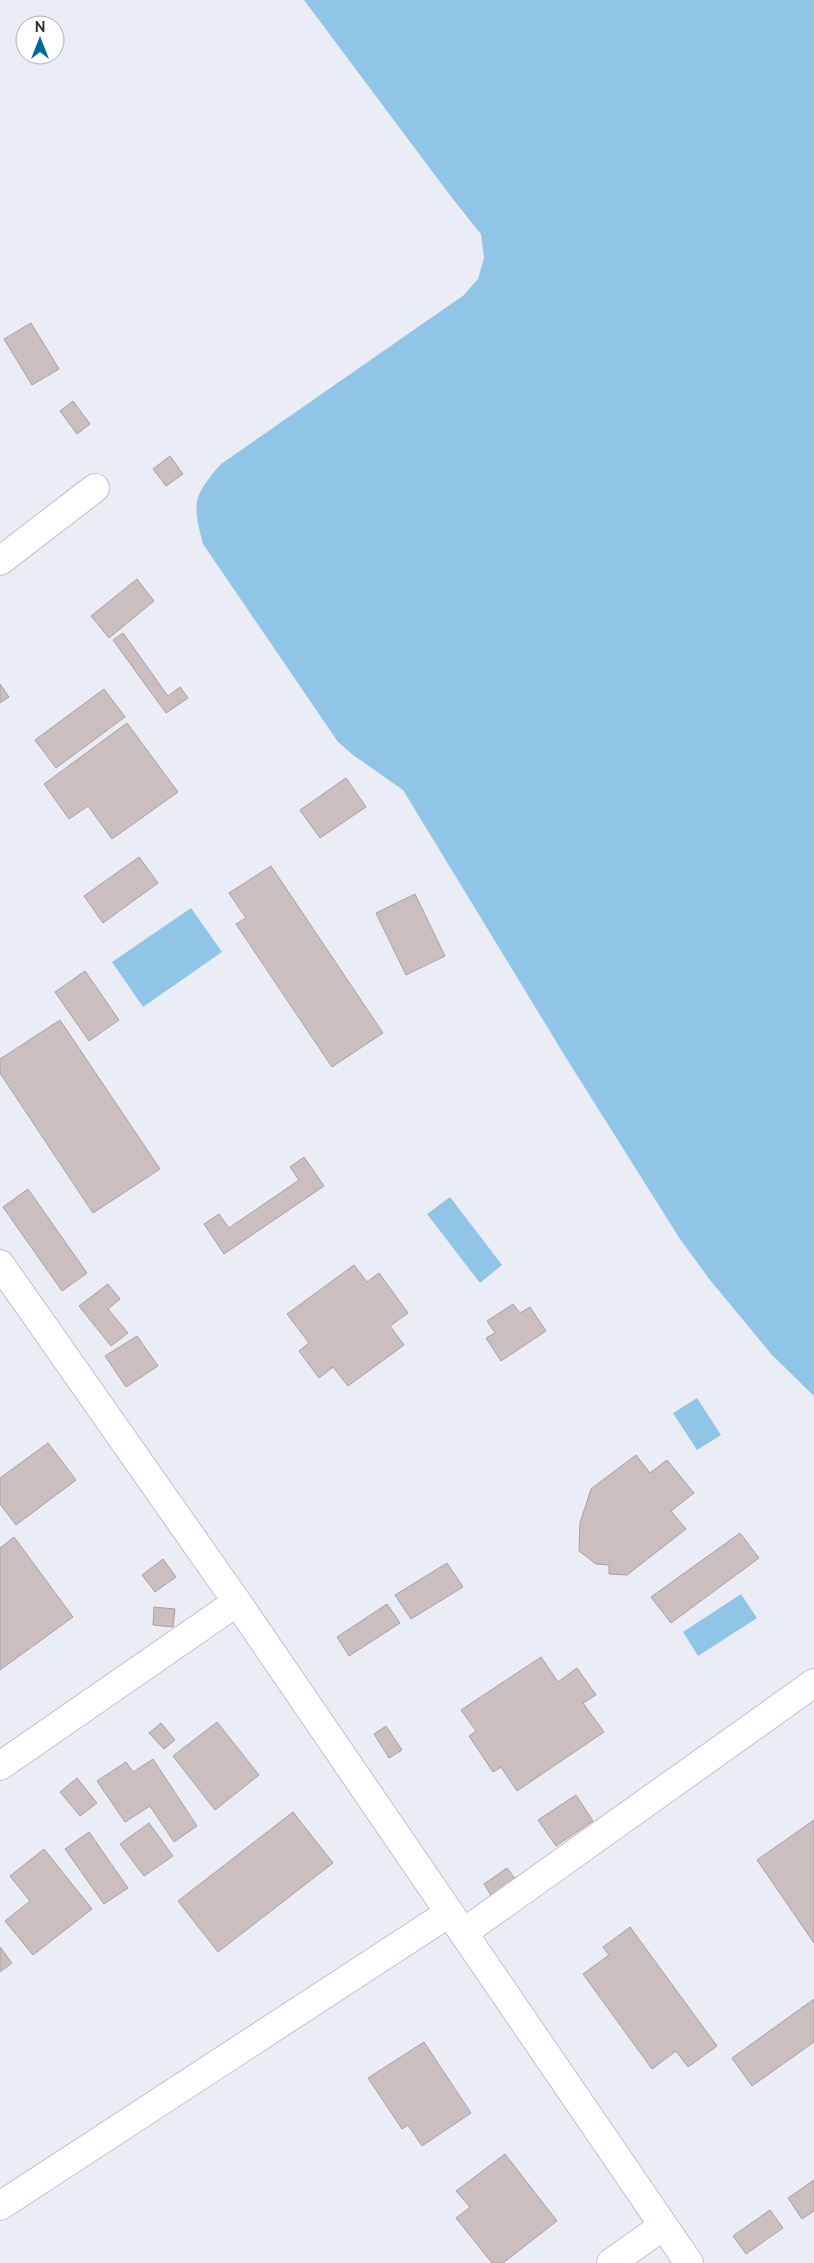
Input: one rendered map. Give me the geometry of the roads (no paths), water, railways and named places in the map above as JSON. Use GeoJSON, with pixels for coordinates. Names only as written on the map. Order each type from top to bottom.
{"type":"FeatureCollection","features":[{"type":"Feature","properties":{"kind":"street"},"geometry":{"type":"LineString","coordinates":[[0,561],[95,488]]}},
{"type":"Feature","properties":{"kind":"street"},"geometry":{"type":"LineString","coordinates":[[0,1264],[237,1602],[689,2263]]}},
{"type":"Feature","properties":{"kind":"street"},"geometry":{"type":"LineString","coordinates":[[0,1766],[237,1602]]}},
{"type":"Feature","properties":{"kind":"street"},"geometry":{"type":"LineString","coordinates":[[0,2206],[456,1923],[814,1683]]}},
{"type":"Feature","properties":{"kind":"street"},"geometry":{"type":"LineString","coordinates":[[611,2263],[663,2226]]}},
{"type":"Feature","properties":{"kind":"water"},"geometry":{"type":"Polygon","coordinates":[[[304,0],[814,0],[814,1396],[772,1355],[710,1280],[680,1239],[568,1061],[403,790],[353,755],[338,742],[203,544],[197,519],[197,501],[205,484],[221,464],[464,295],[478,279],[484,258],[481,234],[304,0]]]}},
{"type":"Feature","properties":{"kind":"water"},"geometry":{"type":"Polygon","coordinates":[[[191,908],[222,952],[143,1007],[112,962],[191,908]]]}},
{"type":"Feature","properties":{"kind":"water"},"geometry":{"type":"Polygon","coordinates":[[[450,1197],[502,1265],[480,1283],[427,1214],[450,1197]]]}},
{"type":"Feature","properties":{"kind":"water"},"geometry":{"type":"Polygon","coordinates":[[[697,1398],[721,1435],[697,1450],[673,1413],[697,1398]]]}},
{"type":"Feature","properties":{"kind":"water"},"geometry":{"type":"Polygon","coordinates":[[[741,1594],[757,1618],[698,1656],[683,1632],[741,1594]]]}}]}
